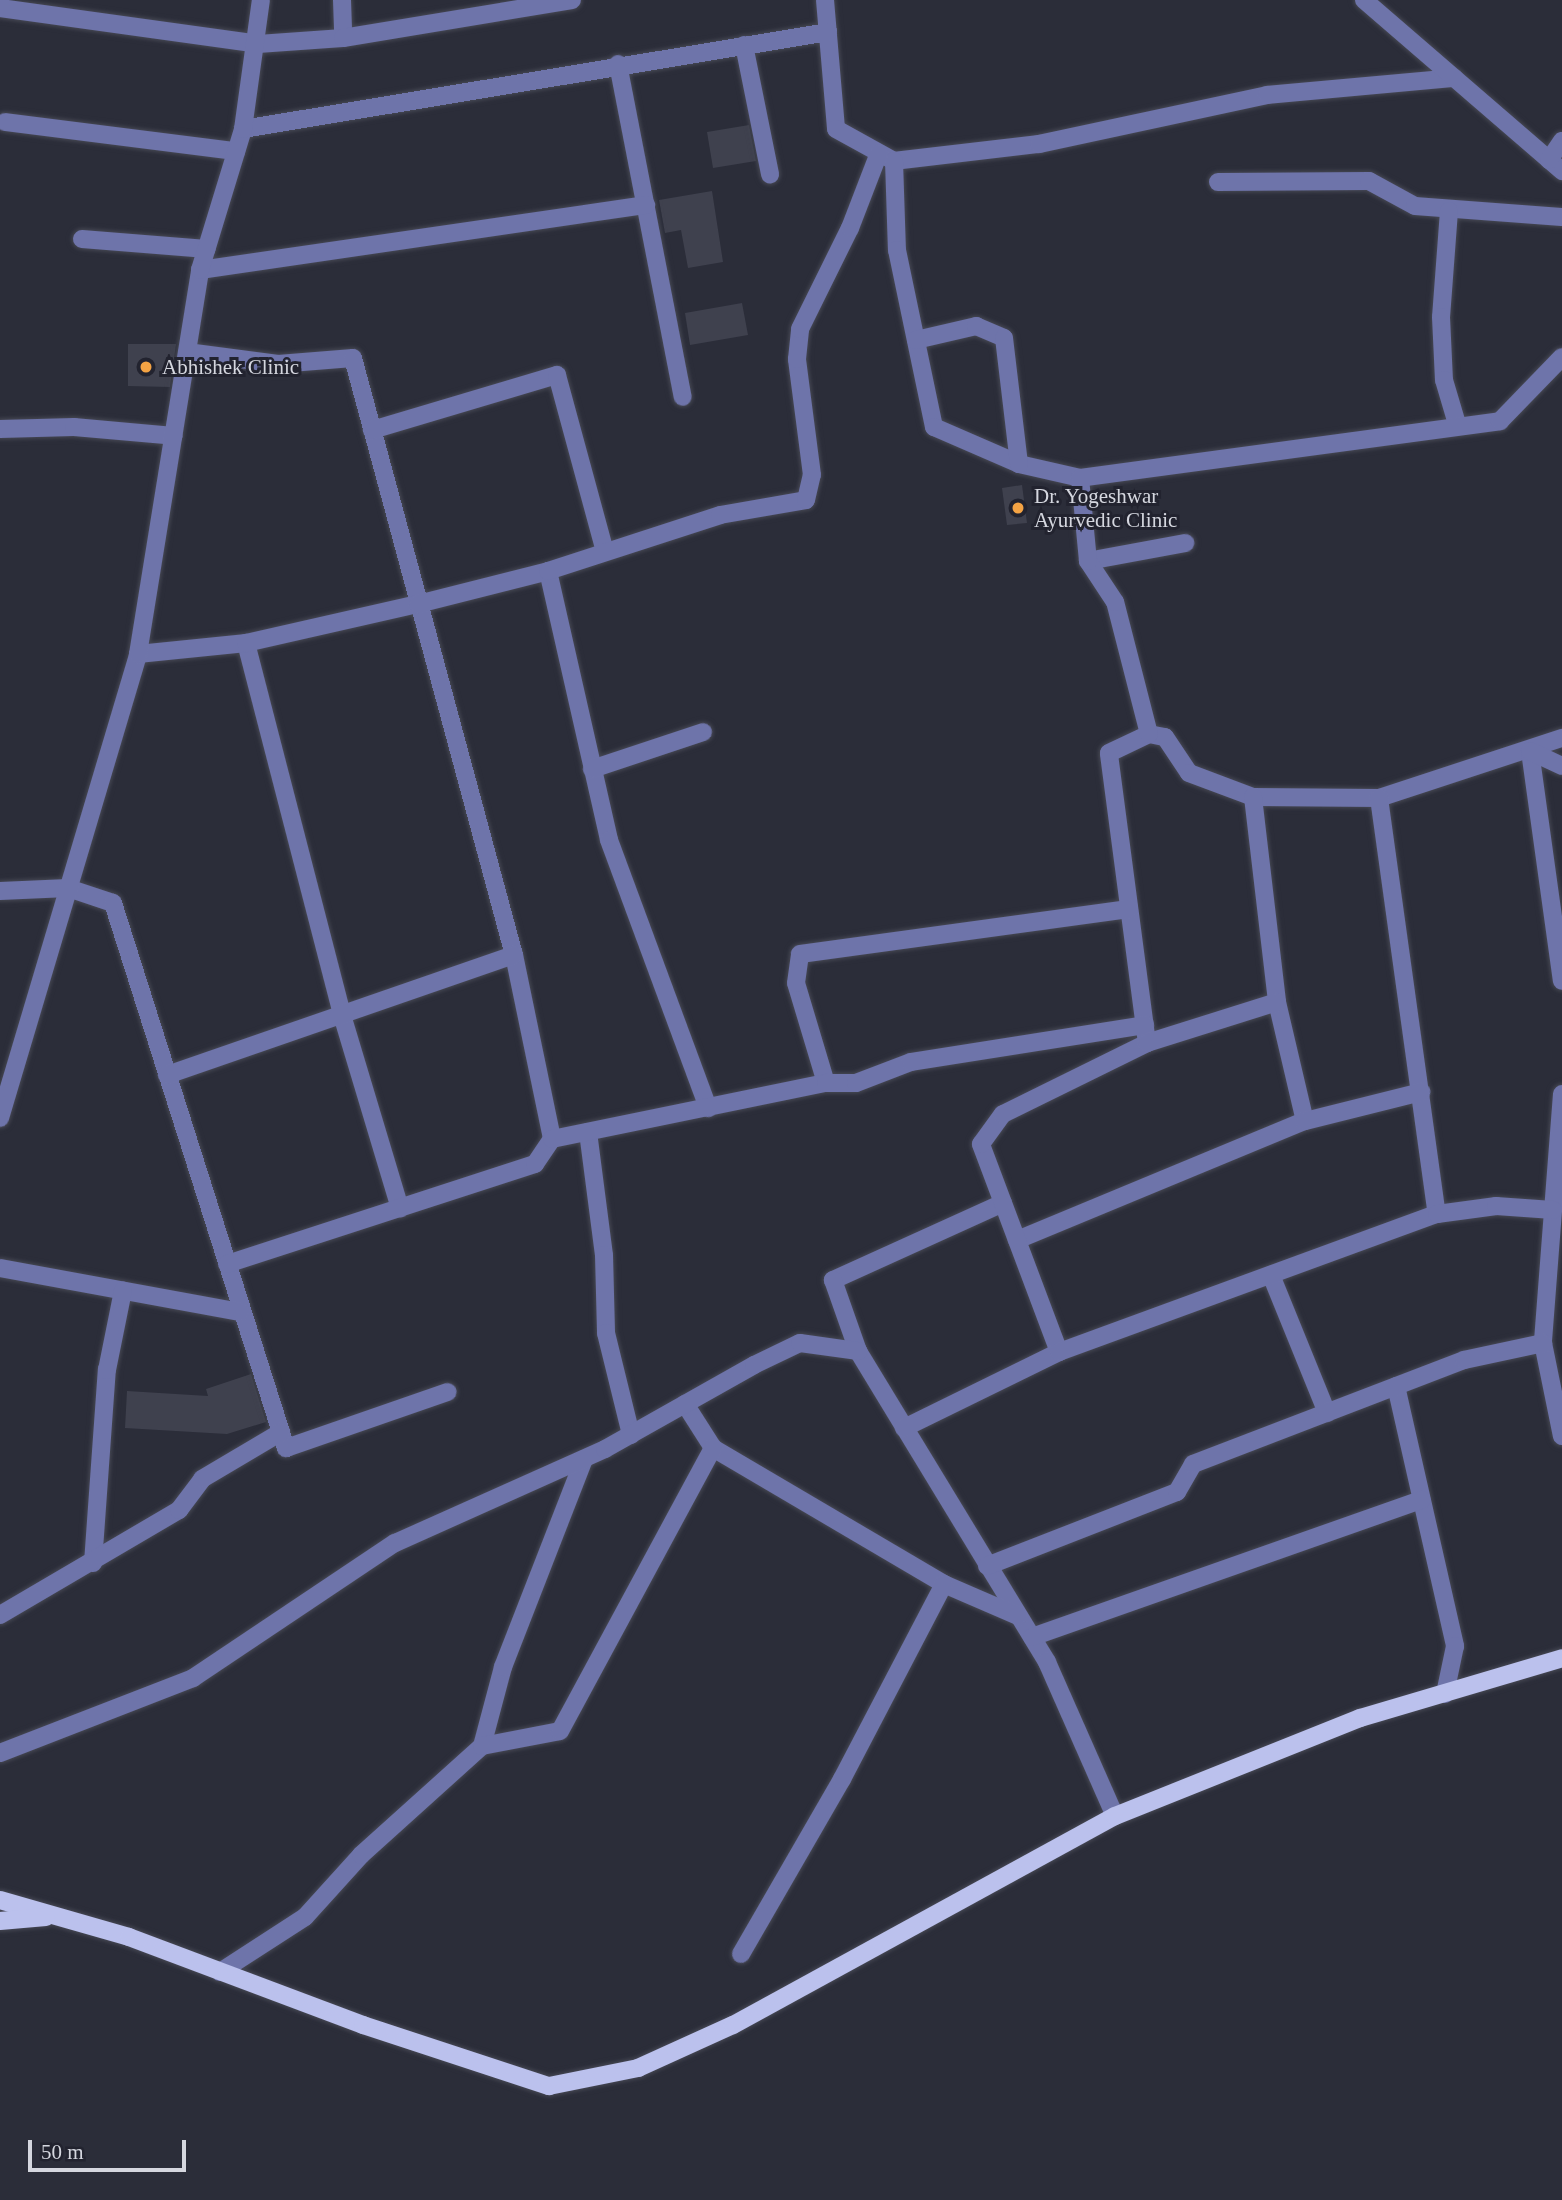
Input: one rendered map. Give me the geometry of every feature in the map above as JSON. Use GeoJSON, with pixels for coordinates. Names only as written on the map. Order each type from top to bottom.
{"type":"FeatureCollection","features":[{"type":"Feature","properties":{"kind":"main road"},"geometry":{"type":"LineString","coordinates":[[0,1900],[57,1916],[549,2086],[638,2068],[733,2025],[1115,1816],[1360,1718],[1562,1658]]}},
{"type":"Feature","properties":{"kind":"main road"},"geometry":{"type":"LineString","coordinates":[[0,1921],[57,1916]]}},
{"type":"Feature","properties":{"kind":"street"},"geometry":{"type":"LineString","coordinates":[[0,1118],[138,654],[200,270],[243,129],[257,44],[261,0]]}},
{"type":"Feature","properties":{"kind":"street"},"geometry":{"type":"LineString","coordinates":[[342,0],[343,38]]}},
{"type":"Feature","properties":{"kind":"street"},"geometry":{"type":"LineString","coordinates":[[0,8],[257,44],[343,38],[498,6],[572,0]]}},
{"type":"Feature","properties":{"kind":"street"},"geometry":{"type":"LineString","coordinates":[[825,0],[836,129],[887,157],[1039,144],[1267,96],[1454,78]]}},
{"type":"Feature","properties":{"kind":"street"},"geometry":{"type":"LineString","coordinates":[[1364,0],[1555,166],[1562,141]]}},
{"type":"Feature","properties":{"kind":"street"},"geometry":{"type":"LineString","coordinates":[[243,129],[618,64],[828,32]]}},
{"type":"Feature","properties":{"kind":"street"},"geometry":{"type":"LineString","coordinates":[[744,45],[770,174]]}},
{"type":"Feature","properties":{"kind":"street"},"geometry":{"type":"LineString","coordinates":[[618,64],[683,397]]}},
{"type":"Feature","properties":{"kind":"street"},"geometry":{"type":"LineString","coordinates":[[5,122],[236,151]]}},
{"type":"Feature","properties":{"kind":"street"},"geometry":{"type":"LineString","coordinates":[[887,157],[897,250],[934,427],[1019,464],[1080,478],[1315,450],[1457,424],[1500,421],[1562,357]]}},
{"type":"Feature","properties":{"kind":"street"},"geometry":{"type":"LineString","coordinates":[[138,654],[246,643],[548,571],[720,515],[800,504],[810,495],[797,359],[800,329],[887,157]]}},
{"type":"Feature","properties":{"kind":"street"},"geometry":{"type":"LineString","coordinates":[[1218,182],[1369,181],[1415,206],[1448,211],[1562,217]]}},
{"type":"Feature","properties":{"kind":"street"},"geometry":{"type":"LineString","coordinates":[[200,270],[646,205]]}},
{"type":"Feature","properties":{"kind":"street"},"geometry":{"type":"LineString","coordinates":[[1448,211],[1441,317],[1444,380],[1457,424]]}},
{"type":"Feature","properties":{"kind":"street"},"geometry":{"type":"LineString","coordinates":[[82,239],[207,249]]}},
{"type":"Feature","properties":{"kind":"street"},"geometry":{"type":"LineString","coordinates":[[916,340],[976,326],[1004,338],[1019,464]]}},
{"type":"Feature","properties":{"kind":"street"},"geometry":{"type":"LineString","coordinates":[[187,352],[278,365],[353,358],[514,956],[552,1139]]}},
{"type":"Feature","properties":{"kind":"street"},"geometry":{"type":"LineString","coordinates":[[372,430],[556,375],[605,552]]}},
{"type":"Feature","properties":{"kind":"street"},"geometry":{"type":"LineString","coordinates":[[0,429],[74,427],[174,436]]}},
{"type":"Feature","properties":{"kind":"street"},"geometry":{"type":"LineString","coordinates":[[1080,478],[1088,561],[1115,602],[1149,734]]}},
{"type":"Feature","properties":{"kind":"street"},"geometry":{"type":"LineString","coordinates":[[1088,561],[1185,543]]}},
{"type":"Feature","properties":{"kind":"street"},"geometry":{"type":"LineString","coordinates":[[548,571],[609,840],[708,1108]]}},
{"type":"Feature","properties":{"kind":"street"},"geometry":{"type":"LineString","coordinates":[[246,643],[342,1015],[400,1208]]}},
{"type":"Feature","properties":{"kind":"street"},"geometry":{"type":"LineString","coordinates":[[593,769],[703,732]]}},
{"type":"Feature","properties":{"kind":"street"},"geometry":{"type":"LineString","coordinates":[[1147,1043],[1109,753],[1149,734],[1166,737],[1189,773],[1253,797],[1379,798],[1530,751],[1562,738]]}},
{"type":"Feature","properties":{"kind":"street"},"geometry":{"type":"LineString","coordinates":[[1530,751],[1562,766]]}},
{"type":"Feature","properties":{"kind":"street"},"geometry":{"type":"LineString","coordinates":[[1530,751],[1562,981]]}},
{"type":"Feature","properties":{"kind":"street"},"geometry":{"type":"LineString","coordinates":[[1253,797],[1277,1002],[1305,1121]]}},
{"type":"Feature","properties":{"kind":"street"},"geometry":{"type":"LineString","coordinates":[[1379,798],[1437,1214]]}},
{"type":"Feature","properties":{"kind":"street"},"geometry":{"type":"LineString","coordinates":[[0,891],[68,888],[113,903],[240,1312],[286,1448],[448,1392]]}},
{"type":"Feature","properties":{"kind":"street"},"geometry":{"type":"LineString","coordinates":[[826,1083],[796,983],[800,954],[1129,909]]}},
{"type":"Feature","properties":{"kind":"street"},"geometry":{"type":"LineString","coordinates":[[167,1075],[514,956]]}},
{"type":"Feature","properties":{"kind":"street"},"geometry":{"type":"LineString","coordinates":[[1059,1352],[981,1144],[1003,1114],[1147,1043],[1277,1002]]}},
{"type":"Feature","properties":{"kind":"street"},"geometry":{"type":"LineString","coordinates":[[227,1264],[534,1164],[552,1139],[826,1083],[856,1083],[911,1062],[1144,1025]]}},
{"type":"Feature","properties":{"kind":"street"},"geometry":{"type":"LineString","coordinates":[[1017,1240],[1305,1121],[1421,1092]]}},
{"type":"Feature","properties":{"kind":"street"},"geometry":{"type":"LineString","coordinates":[[1562,1094],[1553,1210],[1557,1230],[1543,1343],[1562,1436]]}},
{"type":"Feature","properties":{"kind":"street"},"geometry":{"type":"LineString","coordinates":[[588,1132],[604,1255],[606,1333],[631,1435]]}},
{"type":"Feature","properties":{"kind":"street"},"geometry":{"type":"LineString","coordinates":[[1003,1203],[832,1280],[858,1351],[1031,1637],[1115,1816]]}},
{"type":"Feature","properties":{"kind":"street"},"geometry":{"type":"LineString","coordinates":[[904,1428],[1059,1352],[1437,1214],[1496,1206],[1553,1210]]}},
{"type":"Feature","properties":{"kind":"street"},"geometry":{"type":"LineString","coordinates":[[0,1268],[240,1312]]}},
{"type":"Feature","properties":{"kind":"street"},"geometry":{"type":"LineString","coordinates":[[1271,1275],[1327,1413]]}},
{"type":"Feature","properties":{"kind":"street"},"geometry":{"type":"LineString","coordinates":[[93,1563],[107,1370],[122,1291]]}},
{"type":"Feature","properties":{"kind":"street"},"geometry":{"type":"LineString","coordinates":[[0,1753],[193,1678],[395,1543],[584,1459],[800,1343],[858,1351]]}},
{"type":"Feature","properties":{"kind":"street"},"geometry":{"type":"LineString","coordinates":[[987,1566],[1177,1492],[1193,1464],[1464,1360],[1543,1343]]}},
{"type":"Feature","properties":{"kind":"street"},"geometry":{"type":"LineString","coordinates":[[1396,1386],[1455,1646],[1444,1694]]}},
{"type":"Feature","properties":{"kind":"street"},"geometry":{"type":"LineString","coordinates":[[685,1404],[713,1448],[944,1584],[1018,1616]]}},
{"type":"Feature","properties":{"kind":"street"},"geometry":{"type":"LineString","coordinates":[[0,1615],[180,1510],[202,1479],[281,1433]]}},
{"type":"Feature","properties":{"kind":"street"},"geometry":{"type":"LineString","coordinates":[[220,1972],[305,1917],[361,1855],[482,1746],[560,1731],[713,1448]]}},
{"type":"Feature","properties":{"kind":"street"},"geometry":{"type":"LineString","coordinates":[[482,1746],[503,1667],[584,1459]]}},
{"type":"Feature","properties":{"kind":"street"},"geometry":{"type":"LineString","coordinates":[[1031,1637],[1422,1500]]}},
{"type":"Feature","properties":{"kind":"street"},"geometry":{"type":"LineString","coordinates":[[741,1954],[842,1779],[944,1584]]}},
{"type":"Feature","properties":{"kind":"building"},"geometry":{"type":"Polygon","coordinates":[[[749,125],[756,161],[713,168],[707,132],[749,125]]]}},
{"type":"Feature","properties":{"kind":"building"},"geometry":{"type":"Polygon","coordinates":[[[712,191],[723,262],[688,268],[681,230],[665,233],[659,200],[712,191]]]}},
{"type":"Feature","properties":{"kind":"building"},"geometry":{"type":"Polygon","coordinates":[[[742,303],[748,335],[690,345],[685,313],[742,303]]]}},
{"type":"Feature","properties":{"kind":"building"},"geometry":{"type":"Polygon","coordinates":[[[128,344],[176,344],[170,387],[128,386],[128,344]]]}},
{"type":"Feature","properties":{"kind":"building"},"geometry":{"type":"Polygon","coordinates":[[[1022,485],[1027,523],[1007,525],[1002,488],[1022,485]]]}},
{"type":"Feature","properties":{"kind":"building"},"geometry":{"type":"Polygon","coordinates":[[[251,1374],[266,1422],[227,1434],[125,1428],[127,1391],[208,1396],[206,1389],[251,1374]]]}},
{"type":"Feature","properties":{"kind":"place","name":"Abhishek Clinic"},"geometry":{"type":"Point","coordinates":[146,367]}},
{"type":"Feature","properties":{"kind":"place","name":"Dr. Yogeshwar Ayurvedic Clinic"},"geometry":{"type":"Point","coordinates":[1018,508]}}]}
